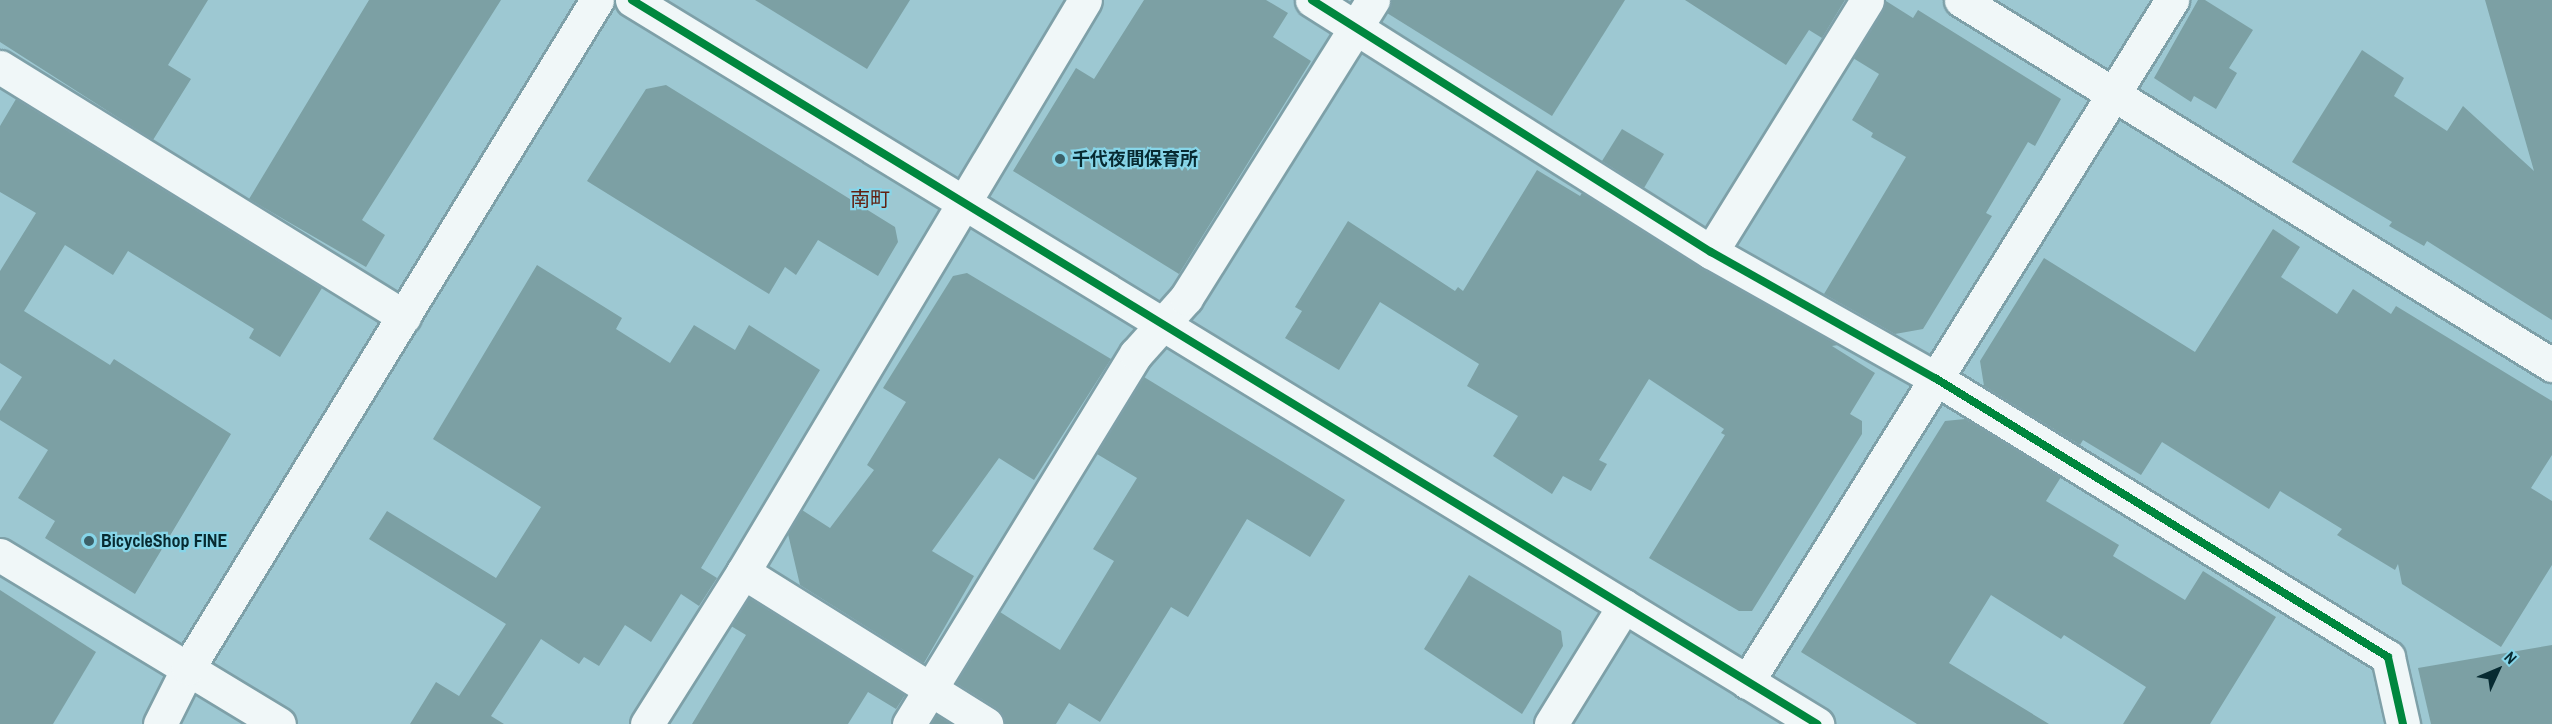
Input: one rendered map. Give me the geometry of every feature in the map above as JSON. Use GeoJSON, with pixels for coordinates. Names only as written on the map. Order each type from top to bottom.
{"type":"FeatureCollection","features":[{"type":"Feature","properties":{"kind":"street"},"geometry":{"type":"LineString","coordinates":[[159,721],[188,668],[597,0]]}},
{"type":"Feature","properties":{"kind":"street"},"geometry":{"type":"LineString","coordinates":[[632,0],[1816,724]]}},
{"type":"Feature","properties":{"kind":"street"},"geometry":{"type":"LineString","coordinates":[[647,724],[743,572],[1085,0]]}},
{"type":"Feature","properties":{"kind":"street"},"geometry":{"type":"LineString","coordinates":[[1312,0],[1365,13],[1711,252],[1935,378],[2388,657],[2403,724]]}},
{"type":"Feature","properties":{"kind":"street"},"geometry":{"type":"LineString","coordinates":[[1711,252],[1867,0]]}},
{"type":"Feature","properties":{"kind":"street"},"geometry":{"type":"LineString","coordinates":[[1961,0],[2114,92],[2552,365]]}},
{"type":"Feature","properties":{"kind":"street"},"geometry":{"type":"LineString","coordinates":[[1747,682],[2172,0]]}},
{"type":"Feature","properties":{"kind":"street"},"geometry":{"type":"LineString","coordinates":[[909,724],[1136,354],[1186,298],[1365,13]]}},
{"type":"Feature","properties":{"kind":"street"},"geometry":{"type":"LineString","coordinates":[[0,67],[404,317]]}},
{"type":"Feature","properties":{"kind":"street"},"geometry":{"type":"LineString","coordinates":[[0,555],[279,724]]}},
{"type":"Feature","properties":{"kind":"street"},"geometry":{"type":"LineString","coordinates":[[743,572],[930,692],[986,724]]}},
{"type":"Feature","properties":{"kind":"street"},"geometry":{"type":"LineString","coordinates":[[1551,724],[1624,606]]}},
{"type":"Feature","properties":{"kind":"building"},"geometry":{"type":"Polygon","coordinates":[[[0,0],[208,0],[168,65],[191,79],[153,140],[0,42],[0,0]]]}},
{"type":"Feature","properties":{"kind":"building"},"geometry":{"type":"Polygon","coordinates":[[[369,0],[501,0],[362,220],[385,235],[366,267],[249,199],[369,0]]]}},
{"type":"Feature","properties":{"kind":"building"},"geometry":{"type":"Polygon","coordinates":[[[755,0],[910,0],[867,69],[755,0]]]}},
{"type":"Feature","properties":{"kind":"building"},"geometry":{"type":"Polygon","coordinates":[[[1144,0],[1266,0],[1288,13],[1273,37],[1311,61],[1179,274],[1013,171],[1076,68],[1094,79],[1144,0]]]}},
{"type":"Feature","properties":{"kind":"building"},"geometry":{"type":"Polygon","coordinates":[[[1392,0],[1625,0],[1552,116],[1387,13],[1392,0]]]}},
{"type":"Feature","properties":{"kind":"building"},"geometry":{"type":"Polygon","coordinates":[[[1685,0],[1845,0],[1822,38],[1809,30],[1786,65],[1685,0]]]}},
{"type":"Feature","properties":{"kind":"building"},"geometry":{"type":"Polygon","coordinates":[[[2198,0],[2205,0],[2253,30],[2229,68],[2237,73],[2216,109],[2194,96],[2191,102],[2154,78],[2198,0]]]}},
{"type":"Feature","properties":{"kind":"building"},"geometry":{"type":"Polygon","coordinates":[[[2485,0],[2552,0],[2552,320],[2427,241],[2424,246],[2389,226],[2392,222],[2292,162],[2362,50],[2404,78],[2394,96],[2447,131],[2463,106],[2534,171],[2485,0]]]}},
{"type":"Feature","properties":{"kind":"building"},"geometry":{"type":"Polygon","coordinates":[[[1886,1],[1913,18],[1918,10],[2061,99],[2035,146],[2028,142],[1986,213],[1992,216],[1923,329],[1895,334],[1824,294],[1906,157],[1871,137],[1873,133],[1852,120],[1879,74],[1853,58],[1886,1]]]}},
{"type":"Feature","properties":{"kind":"building"},"geometry":{"type":"Polygon","coordinates":[[[666,85],[895,227],[898,242],[878,276],[818,240],[796,275],[785,267],[769,294],[587,181],[646,89],[666,85]]]}},
{"type":"Feature","properties":{"kind":"building"},"geometry":{"type":"Polygon","coordinates":[[[16,99],[322,288],[280,357],[249,338],[254,329],[128,251],[113,275],[65,245],[24,311],[110,365],[114,359],[231,434],[135,594],[45,538],[55,521],[18,498],[48,450],[0,420],[0,411],[22,377],[0,363],[0,271],[36,213],[0,192],[0,126],[16,99]]]}},
{"type":"Feature","properties":{"kind":"building"},"geometry":{"type":"Polygon","coordinates":[[[1622,129],[1664,154],[1644,188],[1602,161],[1622,129]]]}},
{"type":"Feature","properties":{"kind":"building"},"geometry":{"type":"Polygon","coordinates":[[[1537,170],[1580,196],[1582,193],[1701,268],[1838,345],[1832,346],[1875,373],[1850,414],[1862,421],[1862,434],[1752,611],[1739,611],[1649,558],[1725,435],[1721,433],[1724,429],[1649,379],[1599,460],[1607,464],[1591,491],[1563,476],[1552,494],[1493,456],[1518,416],[1467,386],[1479,364],[1380,302],[1339,370],[1285,338],[1302,311],[1295,307],[1348,221],[1455,291],[1458,287],[1463,291],[1537,170]]]}},
{"type":"Feature","properties":{"kind":"building"},"geometry":{"type":"Polygon","coordinates":[[[2273,229],[2300,247],[2281,277],[2337,314],[2353,289],[2391,314],[2396,306],[2552,401],[2552,455],[2531,488],[2552,501],[2552,565],[2501,647],[2402,584],[2398,564],[2395,570],[2337,535],[2342,529],[2280,491],[2269,509],[2162,442],[2141,475],[2083,440],[2080,445],[1984,386],[1980,361],[2044,258],[2195,352],[2273,229]]]}},
{"type":"Feature","properties":{"kind":"building"},"geometry":{"type":"Polygon","coordinates":[[[537,265],[622,318],[616,329],[670,363],[694,325],[735,350],[749,325],[820,370],[701,568],[717,578],[699,606],[681,594],[651,642],[625,625],[599,666],[584,657],[579,664],[541,639],[491,716],[504,724],[410,724],[436,682],[459,696],[506,624],[369,539],[387,511],[496,578],[541,507],[433,439],[537,265]]]}},
{"type":"Feature","properties":{"kind":"building"},"geometry":{"type":"Polygon","coordinates":[[[967,273],[1111,359],[1034,480],[999,458],[932,551],[974,576],[924,663],[800,585],[788,534],[802,510],[830,528],[874,470],[867,465],[906,402],[883,388],[953,276],[967,273]]]}},
{"type":"Feature","properties":{"kind":"building"},"geometry":{"type":"Polygon","coordinates":[[[1144,377],[1345,500],[1310,557],[1247,519],[1188,617],[1171,607],[1100,722],[1069,703],[1056,724],[1005,724],[996,708],[956,683],[1000,612],[1060,650],[1114,561],[1093,549],[1137,478],[1097,454],[1144,377]]]}},
{"type":"Feature","properties":{"kind":"building"},"geometry":{"type":"Polygon","coordinates":[[[1965,419],[2061,477],[2046,501],[2119,545],[2113,556],[2185,600],[2203,571],[2276,617],[2210,724],[2123,724],[2146,687],[2064,635],[2061,639],[1991,595],[1949,663],[2049,724],[1917,724],[1801,652],[1945,421],[1965,419]]]}},
{"type":"Feature","properties":{"kind":"building"},"geometry":{"type":"Polygon","coordinates":[[[1469,575],[1561,631],[1563,646],[1522,714],[1424,649],[1469,575]]]}},
{"type":"Feature","properties":{"kind":"building"},"geometry":{"type":"Polygon","coordinates":[[[0,590],[96,652],[53,724],[0,724],[0,590]]]}},
{"type":"Feature","properties":{"kind":"building"},"geometry":{"type":"Polygon","coordinates":[[[749,598],[905,695],[896,709],[868,692],[848,724],[692,724],[746,635],[731,626],[749,598]]]}},
{"type":"Feature","properties":{"kind":"building"},"geometry":{"type":"Polygon","coordinates":[[[2552,645],[2552,724],[2431,724],[2418,668],[2552,645]]]}},
{"type":"Feature","properties":{"kind":"building"},"geometry":{"type":"Polygon","coordinates":[[[936,715],[951,724],[931,724],[936,715]]]}},
{"type":"Feature","properties":{"kind":"cycle path"},"geometry":{"type":"LineString","coordinates":[[632,0],[1817,724]]}},
{"type":"Feature","properties":{"kind":"cycle path"},"geometry":{"type":"LineString","coordinates":[[1312,0],[1711,252],[1935,378],[2388,657],[2403,724]]}},
{"type":"Feature","properties":{"kind":"place","name":"千代夜間保育所"},"geometry":{"type":"Point","coordinates":[1060,159]}},
{"type":"Feature","properties":{"kind":"place","name":"BicycleShop FINE"},"geometry":{"type":"Point","coordinates":[89,541]}},
{"type":"Feature","properties":{"kind":"district","name":"南町"},"geometry":{"type":"Point","coordinates":[870,198]}}]}
